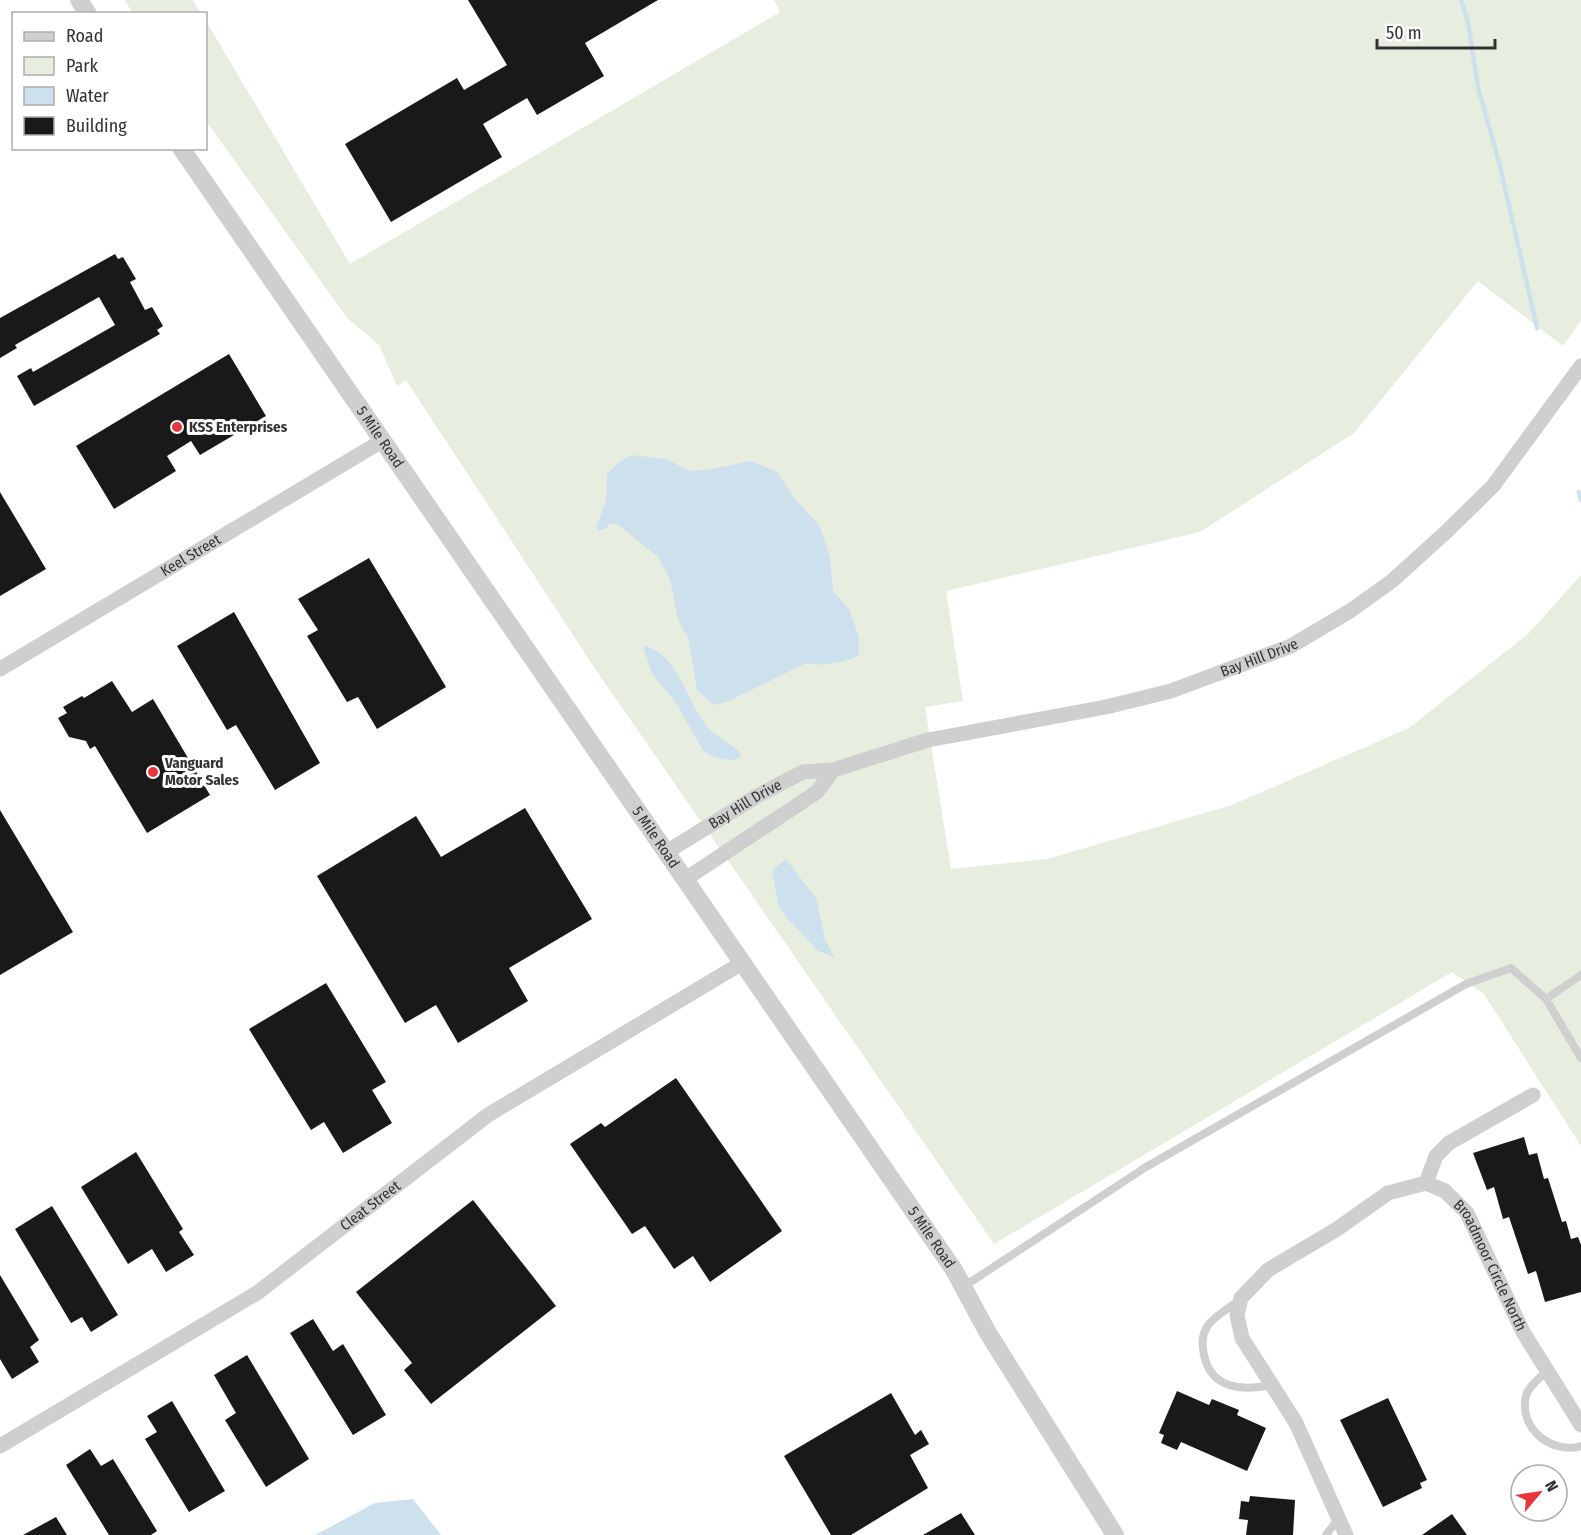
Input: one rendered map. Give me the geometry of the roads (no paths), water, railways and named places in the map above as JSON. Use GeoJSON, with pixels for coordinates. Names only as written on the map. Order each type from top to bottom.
{"type":"FeatureCollection","features":[{"type":"Feature","properties":{"kind":"street","name":"5 Mile Road"},"geometry":{"type":"LineString","coordinates":[[182,150],[954,1270],[988,1333],[1115,1535]]}},
{"type":"Feature","properties":{"kind":"street","name":"Bay Hill Drive"},"geometry":{"type":"LineString","coordinates":[[665,853],[757,796],[803,772],[833,770],[928,740],[1106,706],[1171,691],[1291,646],[1350,611],[1401,573],[1446,532],[1493,486],[1581,366]]}},
{"type":"Feature","properties":{"kind":"street","name":"Keel Street"},"geometry":{"type":"LineString","coordinates":[[0,669],[382,441]]}},
{"type":"Feature","properties":{"kind":"street","name":"Bay Hill Drive"},"geometry":{"type":"LineString","coordinates":[[684,880],[817,792],[833,770]]}},
{"type":"Feature","properties":{"kind":"street","name":"Cleat Street"},"geometry":{"type":"LineString","coordinates":[[0,1446],[257,1293],[488,1115],[742,963]]}},
{"type":"Feature","properties":{"kind":"street"},"geometry":{"type":"LineString","coordinates":[[1346,1535],[1296,1423],[1242,1338],[1238,1315],[1241,1298],[1268,1270],[1337,1229],[1388,1193],[1426,1183],[1436,1156],[1449,1143],[1533,1095]]}},
{"type":"Feature","properties":{"kind":"street","name":"Broadmoor Circle North"},"geometry":{"type":"LineString","coordinates":[[1426,1183],[1445,1191],[1467,1213],[1511,1309],[1581,1425]]}},
{"type":"Feature","properties":{"kind":"lane"},"geometry":{"type":"LineString","coordinates":[[963,1287],[1146,1167],[1466,984],[1511,968],[1546,999],[1581,1058]]}},
{"type":"Feature","properties":{"kind":"lane"},"geometry":{"type":"LineString","coordinates":[[1546,999],[1581,975]]}},
{"type":"Feature","properties":{"kind":"lane"},"geometry":{"type":"LineString","coordinates":[[1241,1298],[1209,1323],[1201,1339],[1205,1360],[1216,1380],[1248,1390],[1270,1385]]}},
{"type":"Feature","properties":{"kind":"lane"},"geometry":{"type":"LineString","coordinates":[[1547,1371],[1533,1384],[1526,1395],[1525,1409],[1529,1422],[1544,1442],[1555,1448],[1570,1449],[1581,1446]]}},
{"type":"Feature","properties":{"kind":"lane"},"geometry":{"type":"LineString","coordinates":[[1326,1535],[1338,1519]]}},
{"type":"Feature","properties":{"kind":"water"},"geometry":{"type":"Polygon","coordinates":[[[631,455],[667,459],[689,471],[751,461],[777,472],[796,500],[819,525],[830,557],[833,591],[849,609],[859,637],[859,656],[833,663],[806,663],[727,702],[714,705],[697,690],[688,638],[678,620],[670,579],[658,557],[617,524],[610,524],[598,531],[596,527],[606,501],[607,474],[619,462],[631,455]]]}},
{"type":"Feature","properties":{"kind":"water"},"geometry":{"type":"Polygon","coordinates":[[[643,645],[655,650],[665,658],[680,679],[706,725],[739,751],[742,756],[734,760],[722,759],[711,756],[702,749],[675,701],[652,674],[643,645]]]}},
{"type":"Feature","properties":{"kind":"water"},"geometry":{"type":"Polygon","coordinates":[[[786,859],[816,898],[825,939],[834,957],[818,951],[778,905],[772,870],[786,859]]]}},
{"type":"Feature","properties":{"kind":"water"},"geometry":{"type":"Polygon","coordinates":[[[413,1499],[441,1535],[315,1535],[375,1503],[413,1499]]]}},
{"type":"Feature","properties":{"kind":"waterway"},"geometry":{"type":"LineString","coordinates":[[1461,0],[1468,22],[1478,87],[1500,166],[1537,328]]}},
{"type":"Feature","properties":{"kind":"waterway"},"geometry":{"type":"LineString","coordinates":[[1579,492],[1581,500]]}},
{"type":"Feature","properties":{"kind":"place","name":"KSS Enterprises"},"geometry":{"type":"Point","coordinates":[177,427]}},
{"type":"Feature","properties":{"kind":"place","name":"Vanguard Motor Sales"},"geometry":{"type":"Point","coordinates":[153,772]}}]}
